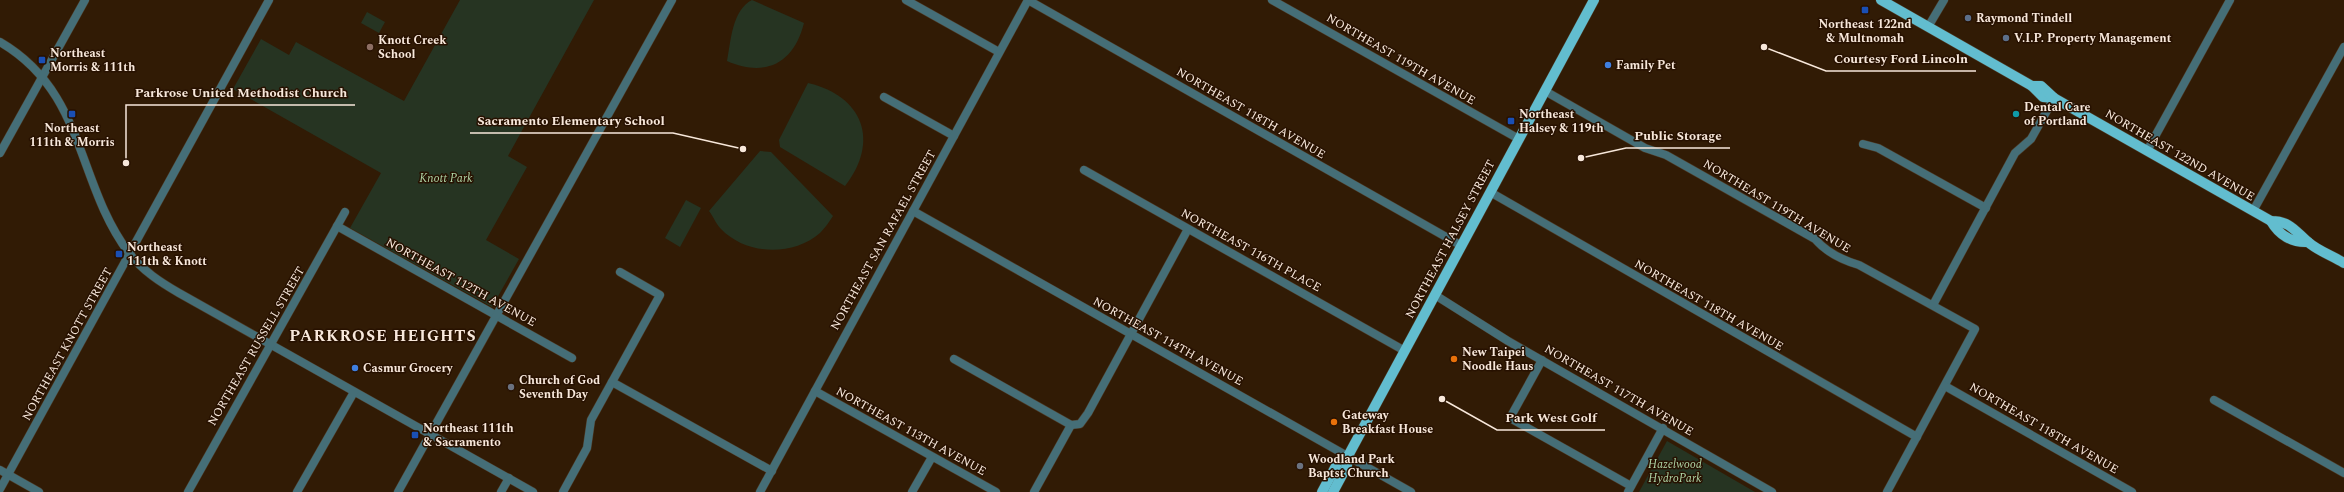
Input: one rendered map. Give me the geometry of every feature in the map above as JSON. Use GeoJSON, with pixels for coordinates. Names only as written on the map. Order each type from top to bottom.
{"type":"FeatureCollection","features":[{"type":"Feature","properties":{"kind":"main road","name":"NORTHEAST HALSEY STREET"},"geometry":{"type":"LineString","coordinates":[[1333,492],[1347,466],[1348,456],[1594,0]]}},
{"type":"Feature","properties":{"kind":"main road","name":"NORTHEAST 122ND AVENUE"},"geometry":{"type":"LineString","coordinates":[[1881,0],[2032,86],[2043,97],[2054,98],[2253,211],[2271,222],[2276,231],[2296,242],[2308,242],[2344,263]]}},
{"type":"Feature","properties":{"kind":"main road"},"geometry":{"type":"LineString","coordinates":[[1322,492],[1338,462],[1348,456]]}},
{"type":"Feature","properties":{"kind":"street"},"geometry":{"type":"LineString","coordinates":[[0,153],[85,0]]}},
{"type":"Feature","properties":{"kind":"street","name":"NORTHEAST KNOTT STREET"},"geometry":{"type":"LineString","coordinates":[[0,489],[269,0]]}},
{"type":"Feature","properties":{"kind":"street"},"geometry":{"type":"LineString","coordinates":[[398,492],[498,316],[672,0]]}},
{"type":"Feature","properties":{"kind":"street","name":"NORTHEAST SAN RAFAEL STREET"},"geometry":{"type":"LineString","coordinates":[[760,492],[1028,0]]}},
{"type":"Feature","properties":{"kind":"street","name":"NORTHEAST 118TH AVENUE"},"geometry":{"type":"LineString","coordinates":[[1028,0],[1462,246]]}},
{"type":"Feature","properties":{"kind":"street","name":"NORTHEAST 119TH AVENUE"},"geometry":{"type":"LineString","coordinates":[[1272,0],[1519,139]]}},
{"type":"Feature","properties":{"kind":"street"},"geometry":{"type":"LineString","coordinates":[[1928,27],[1944,0]]}},
{"type":"Feature","properties":{"kind":"street"},"geometry":{"type":"LineString","coordinates":[[2147,151],[2230,0]]}},
{"type":"Feature","properties":{"kind":"street"},"geometry":{"type":"LineString","coordinates":[[912,1],[999,52]]}},
{"type":"Feature","properties":{"kind":"street"},"geometry":{"type":"LineString","coordinates":[[0,42],[23,58],[43,76],[63,109],[109,219],[130,254],[147,272],[166,285],[533,492]]}},
{"type":"Feature","properties":{"kind":"street"},"geometry":{"type":"LineString","coordinates":[[2253,211],[2344,47]]}},
{"type":"Feature","properties":{"kind":"street","name":"NORTHEAST 119TH AVENUE"},"geometry":{"type":"LineString","coordinates":[[1545,91],[1645,148],[1666,154],[1815,239],[1829,252],[1847,262],[1859,265],[1975,329],[1945,386]]}},
{"type":"Feature","properties":{"kind":"street"},"geometry":{"type":"LineString","coordinates":[[884,97],[954,136]]}},
{"type":"Feature","properties":{"kind":"street"},"geometry":{"type":"LineString","coordinates":[[1932,305],[2015,153],[2031,139],[2054,98]]}},
{"type":"Feature","properties":{"kind":"street"},"geometry":{"type":"LineString","coordinates":[[1863,144],[1878,148],[1986,208]]}},
{"type":"Feature","properties":{"kind":"street","name":"NORTHEAST 116TH PLACE"},"geometry":{"type":"LineString","coordinates":[[1084,170],[1405,350]]}},
{"type":"Feature","properties":{"kind":"street","name":"NORTHEAST 118TH AVENUE"},"geometry":{"type":"LineString","coordinates":[[1490,192],[1917,437]]}},
{"type":"Feature","properties":{"kind":"street","name":"NORTHEAST 114TH AVENUE"},"geometry":{"type":"LineString","coordinates":[[914,210],[1411,492]]}},
{"type":"Feature","properties":{"kind":"street","name":"NORTHEAST RUSSELL STREET"},"geometry":{"type":"LineString","coordinates":[[188,492],[345,212]]}},
{"type":"Feature","properties":{"kind":"street","name":"NORTHEAST 112TH AVENUE"},"geometry":{"type":"LineString","coordinates":[[338,226],[572,358]]}},
{"type":"Feature","properties":{"kind":"street"},"geometry":{"type":"LineString","coordinates":[[954,359],[1071,425],[1076,426],[1083,422],[1188,229]]}},
{"type":"Feature","properties":{"kind":"street"},"geometry":{"type":"LineString","coordinates":[[563,492],[583,457],[591,420],[660,295],[620,272]]}},
{"type":"Feature","properties":{"kind":"street","name":"NORTHEAST 117TH AVENUE"},"geometry":{"type":"LineString","coordinates":[[1435,295],[1542,360],[1663,428],[1772,492]]}},
{"type":"Feature","properties":{"kind":"street"},"geometry":{"type":"LineString","coordinates":[[1542,360],[1510,418],[1629,489],[1663,428]]}},
{"type":"Feature","properties":{"kind":"street"},"geometry":{"type":"LineString","coordinates":[[612,382],[772,470]]}},
{"type":"Feature","properties":{"kind":"street"},"geometry":{"type":"LineString","coordinates":[[1889,491],[1945,386]]}},
{"type":"Feature","properties":{"kind":"street","name":"NORTHEAST 118TH AVENUE"},"geometry":{"type":"LineString","coordinates":[[1945,386],[2132,492]]}},
{"type":"Feature","properties":{"kind":"street","name":"NORTHEAST 113TH AVENUE"},"geometry":{"type":"LineString","coordinates":[[815,391],[996,492]]}},
{"type":"Feature","properties":{"kind":"street"},"geometry":{"type":"LineString","coordinates":[[297,492],[354,392]]}},
{"type":"Feature","properties":{"kind":"street"},"geometry":{"type":"LineString","coordinates":[[2214,400],[2344,473]]}},
{"type":"Feature","properties":{"kind":"street"},"geometry":{"type":"LineString","coordinates":[[1034,492],[1071,425]]}},
{"type":"Feature","properties":{"kind":"street"},"geometry":{"type":"LineString","coordinates":[[912,492],[932,457]]}},
{"type":"Feature","properties":{"kind":"street"},"geometry":{"type":"LineString","coordinates":[[0,470],[39,492]]}},
{"type":"Feature","properties":{"kind":"street"},"geometry":{"type":"LineString","coordinates":[[501,492],[509,478]]}},
{"type":"Feature","properties":{"kind":"green space","name":"Knott Park"},"geometry":{"type":"Polygon","coordinates":[[[460,0],[594,0],[508,156],[527,167],[486,240],[519,259],[492,307],[350,228],[381,173],[233,89],[261,39],[289,55],[296,42],[404,101],[460,0]]]}},
{"type":"Feature","properties":{"kind":"green space"},"geometry":{"type":"Polygon","coordinates":[[[752,0],[804,23],[799,37],[786,57],[766,67],[754,68],[741,66],[727,61],[731,36],[736,18],[745,5],[752,0]]]}},
{"type":"Feature","properties":{"kind":"green space"},"geometry":{"type":"Polygon","coordinates":[[[367,12],[385,22],[379,33],[361,23],[367,12]]]}},
{"type":"Feature","properties":{"kind":"green space"},"geometry":{"type":"Polygon","coordinates":[[[808,83],[827,89],[842,98],[853,109],[860,122],[863,137],[862,153],[856,169],[845,186],[780,147],[779,140],[808,83]]]}},
{"type":"Feature","properties":{"kind":"green space"},"geometry":{"type":"Polygon","coordinates":[[[760,151],[771,152],[833,216],[820,233],[809,241],[783,249],[769,250],[756,248],[731,238],[719,227],[709,211],[760,151]]]}},
{"type":"Feature","properties":{"kind":"green space"},"geometry":{"type":"Polygon","coordinates":[[[686,200],[701,208],[680,247],[665,238],[686,200]]]}},
{"type":"Feature","properties":{"kind":"green space","name":"Hazelwood HydroPark"},"geometry":{"type":"Polygon","coordinates":[[[1667,441],[1755,492],[1639,492],[1667,441]]]}},
{"type":"Feature","properties":{"kind":"place","name":"Northeast 122nd & Multnomah"},"geometry":{"type":"Point","coordinates":[1865,10]}},
{"type":"Feature","properties":{"kind":"place","name":"Raymond Tindell"},"geometry":{"type":"Point","coordinates":[1968,18]}},
{"type":"Feature","properties":{"kind":"place","name":"V.I.P. Property Management"},"geometry":{"type":"Point","coordinates":[2006,38]}},
{"type":"Feature","properties":{"kind":"place","name":"Knott Creek School"},"geometry":{"type":"Point","coordinates":[370,47]}},
{"type":"Feature","properties":{"kind":"place","name":"Courtesy Ford Lincoln"},"geometry":{"type":"Point","coordinates":[1764,47]}},
{"type":"Feature","properties":{"kind":"place","name":"Northeast Morris & 111th"},"geometry":{"type":"Point","coordinates":[42,60]}},
{"type":"Feature","properties":{"kind":"place","name":"Family Pet"},"geometry":{"type":"Point","coordinates":[1608,65]}},
{"type":"Feature","properties":{"kind":"place","name":"Northeast 111th & Morris"},"geometry":{"type":"Point","coordinates":[72,114]}},
{"type":"Feature","properties":{"kind":"place","name":"Dental Care of Portland"},"geometry":{"type":"Point","coordinates":[2016,114]}},
{"type":"Feature","properties":{"kind":"place","name":"Northeast Halsey & 119th"},"geometry":{"type":"Point","coordinates":[1511,121]}},
{"type":"Feature","properties":{"kind":"place","name":"Sacramento Elementary School"},"geometry":{"type":"Point","coordinates":[743,149]}},
{"type":"Feature","properties":{"kind":"place","name":"Public Storage"},"geometry":{"type":"Point","coordinates":[1581,158]}},
{"type":"Feature","properties":{"kind":"place","name":"Parkrose United Methodist Church"},"geometry":{"type":"Point","coordinates":[126,163]}},
{"type":"Feature","properties":{"kind":"place","name":"Northeast 111th & Knott"},"geometry":{"type":"Point","coordinates":[119,254]}},
{"type":"Feature","properties":{"kind":"place","name":"New Taipei Noodle Haus"},"geometry":{"type":"Point","coordinates":[1454,359]}},
{"type":"Feature","properties":{"kind":"place","name":"Casmur Grocery"},"geometry":{"type":"Point","coordinates":[355,368]}},
{"type":"Feature","properties":{"kind":"place","name":"Church of God Seventh Day"},"geometry":{"type":"Point","coordinates":[511,387]}},
{"type":"Feature","properties":{"kind":"place","name":"Park West Golf"},"geometry":{"type":"Point","coordinates":[1442,399]}},
{"type":"Feature","properties":{"kind":"place","name":"Gateway Breakfast House"},"geometry":{"type":"Point","coordinates":[1334,422]}},
{"type":"Feature","properties":{"kind":"place","name":"Northeast 111th & Sacramento"},"geometry":{"type":"Point","coordinates":[415,435]}},
{"type":"Feature","properties":{"kind":"place","name":"Woodland Park Baptst Church"},"geometry":{"type":"Point","coordinates":[1300,466]}},
{"type":"Feature","properties":{"kind":"district","name":"PARKROSE HEIGHTS"},"geometry":{"type":"Point","coordinates":[383,335]}}]}
